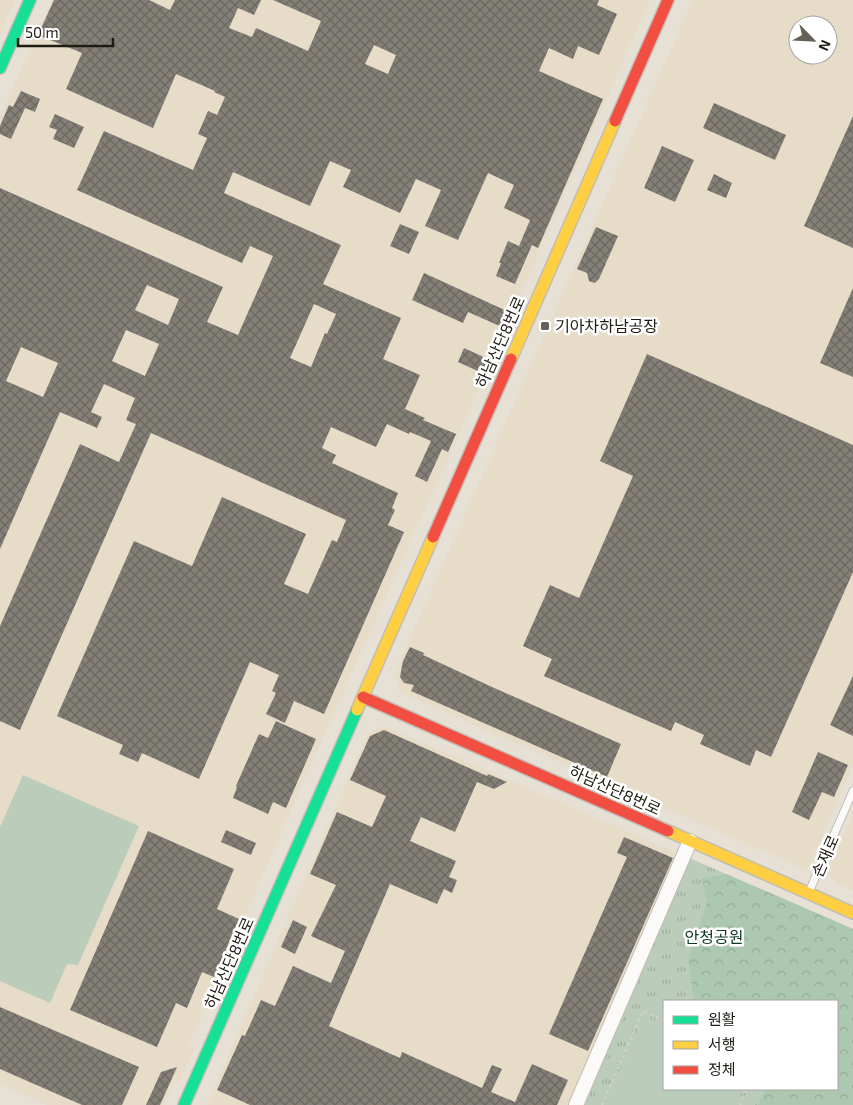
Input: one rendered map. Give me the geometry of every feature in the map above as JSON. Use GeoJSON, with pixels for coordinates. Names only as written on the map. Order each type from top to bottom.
{"type":"FeatureCollection","features":[{"type":"Feature","properties":{"kind":"street"},"geometry":{"type":"LineString","coordinates":[[0,68],[30,0]]}},
{"type":"Feature","properties":{"kind":"street","name":"하남산단8번로"},"geometry":{"type":"LineString","coordinates":[[184,1105],[668,0]]}},
{"type":"Feature","properties":{"kind":"street","name":"하남산단8번로"},"geometry":{"type":"LineString","coordinates":[[363,697],[853,913]]}},
{"type":"Feature","properties":{"kind":"street"},"geometry":{"type":"LineString","coordinates":[[576,1105],[690,841]]}},
{"type":"Feature","properties":{"kind":"lane","name":"손재로"},"geometry":{"type":"LineString","coordinates":[[808,893],[853,791]]}},
{"type":"Feature","properties":{"kind":"path"},"geometry":{"type":"LineString","coordinates":[[602,1105],[644,1011],[663,1020]]}},
{"type":"Feature","properties":{"kind":"path"},"geometry":{"type":"LineString","coordinates":[[740,1105],[746,1090]]}},
{"type":"Feature","properties":{"kind":"shaded area"},"geometry":{"type":"Polygon","coordinates":[[[0,0],[15,0],[0,36],[0,0]]]}},
{"type":"Feature","properties":{"kind":"shaded area"},"geometry":{"type":"Polygon","coordinates":[[[52,0],[650,0],[189,1044],[195,1047],[179,1083],[174,1081],[163,1105],[48,1105],[0,1084],[0,117],[52,0]]]}},
{"type":"Feature","properties":{"kind":"shaded area"},"geometry":{"type":"Polygon","coordinates":[[[693,0],[853,0],[853,765],[807,870],[401,693],[395,672],[693,0]]]}},
{"type":"Feature","properties":{"kind":"shaded area"},"geometry":{"type":"Polygon","coordinates":[[[384,726],[680,854],[571,1105],[207,1105],[368,733],[384,726]]]}},
{"type":"Feature","properties":{"kind":"shaded area"},"geometry":{"type":"Polygon","coordinates":[[[853,814],[853,890],[840,885],[827,874],[853,814]]]}},
{"type":"Feature","properties":{"kind":"green space"},"geometry":{"type":"Polygon","coordinates":[[[23,775],[139,826],[78,965],[67,964],[50,1003],[0,981],[0,827],[23,775]]]}},
{"type":"Feature","properties":{"kind":"green space","name":"안청공원"},"geometry":{"type":"Polygon","coordinates":[[[680,854],[853,929],[853,1105],[571,1105],[680,854]]]}},
{"type":"Feature","properties":{"kind":"green space"},"geometry":{"type":"Polygon","coordinates":[[[726,874],[853,929],[853,1105],[758,1105],[765,1090],[838,1090],[838,1000],[694,1000],[688,959],[707,902],[702,879],[726,874]]]}},
{"type":"Feature","properties":{"kind":"green space"},"geometry":{"type":"Polygon","coordinates":[[[644,1016],[663,1025],[663,1090],[743,1090],[736,1105],[605,1105],[644,1016]]]}},
{"type":"Feature","properties":{"kind":"building"},"geometry":{"type":"Polygon","coordinates":[[[54,0],[149,0],[170,10],[175,0],[261,0],[254,15],[238,8],[229,28],[252,37],[256,28],[308,51],[321,21],[273,0],[599,0],[597,5],[617,14],[599,55],[578,46],[573,59],[549,48],[539,71],[603,99],[538,248],[532,245],[515,284],[496,276],[501,263],[499,263],[508,241],[519,246],[530,220],[504,208],[514,185],[488,173],[458,240],[425,226],[441,190],[416,179],[400,213],[343,187],[351,170],[330,161],[310,206],[233,172],[224,193],[341,245],[323,284],[401,318],[383,359],[420,375],[405,409],[425,418],[423,420],[456,434],[448,452],[442,449],[427,482],[415,476],[431,441],[387,424],[376,447],[331,427],[322,448],[336,455],[332,463],[398,493],[392,508],[395,510],[388,525],[404,532],[324,714],[294,701],[285,723],[266,714],[276,693],[272,691],[279,675],[250,662],[199,779],[142,753],[138,762],[119,754],[123,745],[57,716],[134,541],[192,566],[222,497],[306,534],[284,584],[308,594],[332,540],[337,542],[346,520],[151,433],[20,730],[0,721],[0,626],[80,444],[119,462],[136,424],[126,420],[135,398],[104,384],[91,412],[102,417],[97,428],[60,412],[0,549],[0,188],[223,287],[207,322],[238,335],[273,256],[250,246],[242,263],[77,190],[104,131],[193,170],[207,138],[198,134],[208,111],[217,115],[225,97],[176,74],[153,128],[66,89],[82,53],[38,35],[54,0]],[[374,45],[365,64],[388,74],[396,55],[374,45]],[[147,285],[135,310],[168,325],[179,299],[147,285]],[[314,304],[290,358],[311,367],[325,333],[327,334],[336,314],[314,304]],[[126,330],[112,361],[145,376],[159,344],[126,330]],[[21,347],[6,381],[43,397],[58,363],[21,347]]]}},
{"type":"Feature","properties":{"kind":"building"},"geometry":{"type":"Polygon","coordinates":[[[21,91],[40,99],[35,112],[25,108],[11,139],[0,134],[0,126],[9,105],[13,107],[21,91]]]}},
{"type":"Feature","properties":{"kind":"building"},"geometry":{"type":"Polygon","coordinates":[[[714,103],[786,135],[775,160],[703,128],[714,103]]]}},
{"type":"Feature","properties":{"kind":"building"},"geometry":{"type":"Polygon","coordinates":[[[55,114],[84,127],[74,148],[53,139],[57,130],[49,127],[55,114]]]}},
{"type":"Feature","properties":{"kind":"building"},"geometry":{"type":"Polygon","coordinates":[[[853,116],[853,248],[804,226],[853,116]]]}},
{"type":"Feature","properties":{"kind":"building"},"geometry":{"type":"Polygon","coordinates":[[[662,146],[694,160],[675,202],[644,188],[662,146]]]}},
{"type":"Feature","properties":{"kind":"building"},"geometry":{"type":"Polygon","coordinates":[[[714,174],[732,183],[726,198],[707,190],[714,174]]]}},
{"type":"Feature","properties":{"kind":"building"},"geometry":{"type":"Polygon","coordinates":[[[400,224],[419,232],[409,254],[390,246],[400,224]]]}},
{"type":"Feature","properties":{"kind":"building"},"geometry":{"type":"Polygon","coordinates":[[[596,227],[618,236],[599,279],[595,283],[589,281],[587,273],[577,269],[596,227]]]}},
{"type":"Feature","properties":{"kind":"building"},"geometry":{"type":"Polygon","coordinates":[[[424,273],[509,312],[502,327],[468,312],[463,323],[412,300],[424,273]]]}},
{"type":"Feature","properties":{"kind":"building"},"geometry":{"type":"Polygon","coordinates":[[[853,288],[853,377],[820,363],[853,288]]]}},
{"type":"Feature","properties":{"kind":"building"},"geometry":{"type":"Polygon","coordinates":[[[464,348],[488,359],[482,373],[458,362],[464,348]]]}},
{"type":"Feature","properties":{"kind":"building"},"geometry":{"type":"Polygon","coordinates":[[[647,354],[853,445],[853,572],[771,757],[756,750],[750,766],[700,744],[704,735],[675,722],[671,731],[544,676],[552,659],[523,646],[550,585],[579,598],[633,476],[600,461],[647,354]]]}},
{"type":"Feature","properties":{"kind":"building"},"geometry":{"type":"Polygon","coordinates":[[[410,647],[492,687],[621,744],[607,777],[411,691],[414,685],[404,683],[400,677],[403,661],[410,647]]]}},
{"type":"Feature","properties":{"kind":"building"},"geometry":{"type":"Polygon","coordinates":[[[853,676],[853,736],[830,725],[853,676]]]}},
{"type":"Feature","properties":{"kind":"building"},"geometry":{"type":"Polygon","coordinates":[[[276,721],[316,739],[286,808],[273,802],[268,814],[233,798],[236,786],[259,734],[268,738],[276,721]]]}},
{"type":"Feature","properties":{"kind":"building"},"geometry":{"type":"Polygon","coordinates":[[[384,730],[487,776],[488,774],[507,782],[494,789],[477,782],[455,832],[421,817],[410,841],[456,861],[449,877],[457,880],[452,893],[444,889],[437,904],[390,884],[329,1026],[400,1058],[402,1052],[482,1088],[492,1065],[502,1069],[491,1092],[515,1102],[532,1064],[568,1080],[557,1105],[250,1105],[217,1090],[242,1035],[245,1036],[261,1000],[275,1006],[293,966],[331,983],[345,951],[311,936],[336,885],[310,874],[337,812],[372,827],[386,796],[350,780],[370,736],[384,730]]]}},
{"type":"Feature","properties":{"kind":"building"},"geometry":{"type":"Polygon","coordinates":[[[818,752],[848,765],[834,797],[822,792],[809,820],[792,812],[818,752]]]}},
{"type":"Feature","properties":{"kind":"building"},"geometry":{"type":"Polygon","coordinates":[[[226,830],[256,843],[251,855],[221,842],[226,830]]]}},
{"type":"Feature","properties":{"kind":"building"},"geometry":{"type":"Polygon","coordinates":[[[148,831],[234,869],[217,909],[239,919],[214,977],[202,972],[187,1008],[176,1003],[157,1047],[70,1010],[148,831]]]}},
{"type":"Feature","properties":{"kind":"building"},"geometry":{"type":"Polygon","coordinates":[[[624,837],[673,858],[588,1051],[549,1034],[627,857],[617,853],[624,837]]]}},
{"type":"Feature","properties":{"kind":"building"},"geometry":{"type":"Polygon","coordinates":[[[293,920],[307,927],[295,954],[281,947],[293,920]]]}},
{"type":"Feature","properties":{"kind":"building"},"geometry":{"type":"Polygon","coordinates":[[[0,1007],[139,1067],[122,1105],[82,1105],[0,1069],[0,1007]]]}},
{"type":"Feature","properties":{"kind":"building"},"geometry":{"type":"Polygon","coordinates":[[[177,1067],[160,1105],[146,1105],[161,1072],[177,1067]]]}},
{"type":"Feature","properties":{"kind":"traffic: fast"},"geometry":{"type":"LineString","coordinates":[[0,68],[30,0]]}},
{"type":"Feature","properties":{"kind":"traffic: fast"},"geometry":{"type":"LineString","coordinates":[[184,1105],[357,710]]}},
{"type":"Feature","properties":{"kind":"traffic: slow"},"geometry":{"type":"LineString","coordinates":[[511,359],[615,121]]}},
{"type":"Feature","properties":{"kind":"traffic: slow"},"geometry":{"type":"LineString","coordinates":[[357,710],[433,537]]}},
{"type":"Feature","properties":{"kind":"traffic: slow"},"geometry":{"type":"LineString","coordinates":[[668,831],[853,913]]}},
{"type":"Feature","properties":{"kind":"traffic: jam"},"geometry":{"type":"LineString","coordinates":[[615,121],[668,0]]}},
{"type":"Feature","properties":{"kind":"traffic: jam"},"geometry":{"type":"LineString","coordinates":[[433,537],[511,359]]}},
{"type":"Feature","properties":{"kind":"traffic: jam"},"geometry":{"type":"LineString","coordinates":[[363,697],[668,831]]}},
{"type":"Feature","properties":{"kind":"place","name":"기아차하남공장"},"geometry":{"type":"Point","coordinates":[545,326]}}]}
